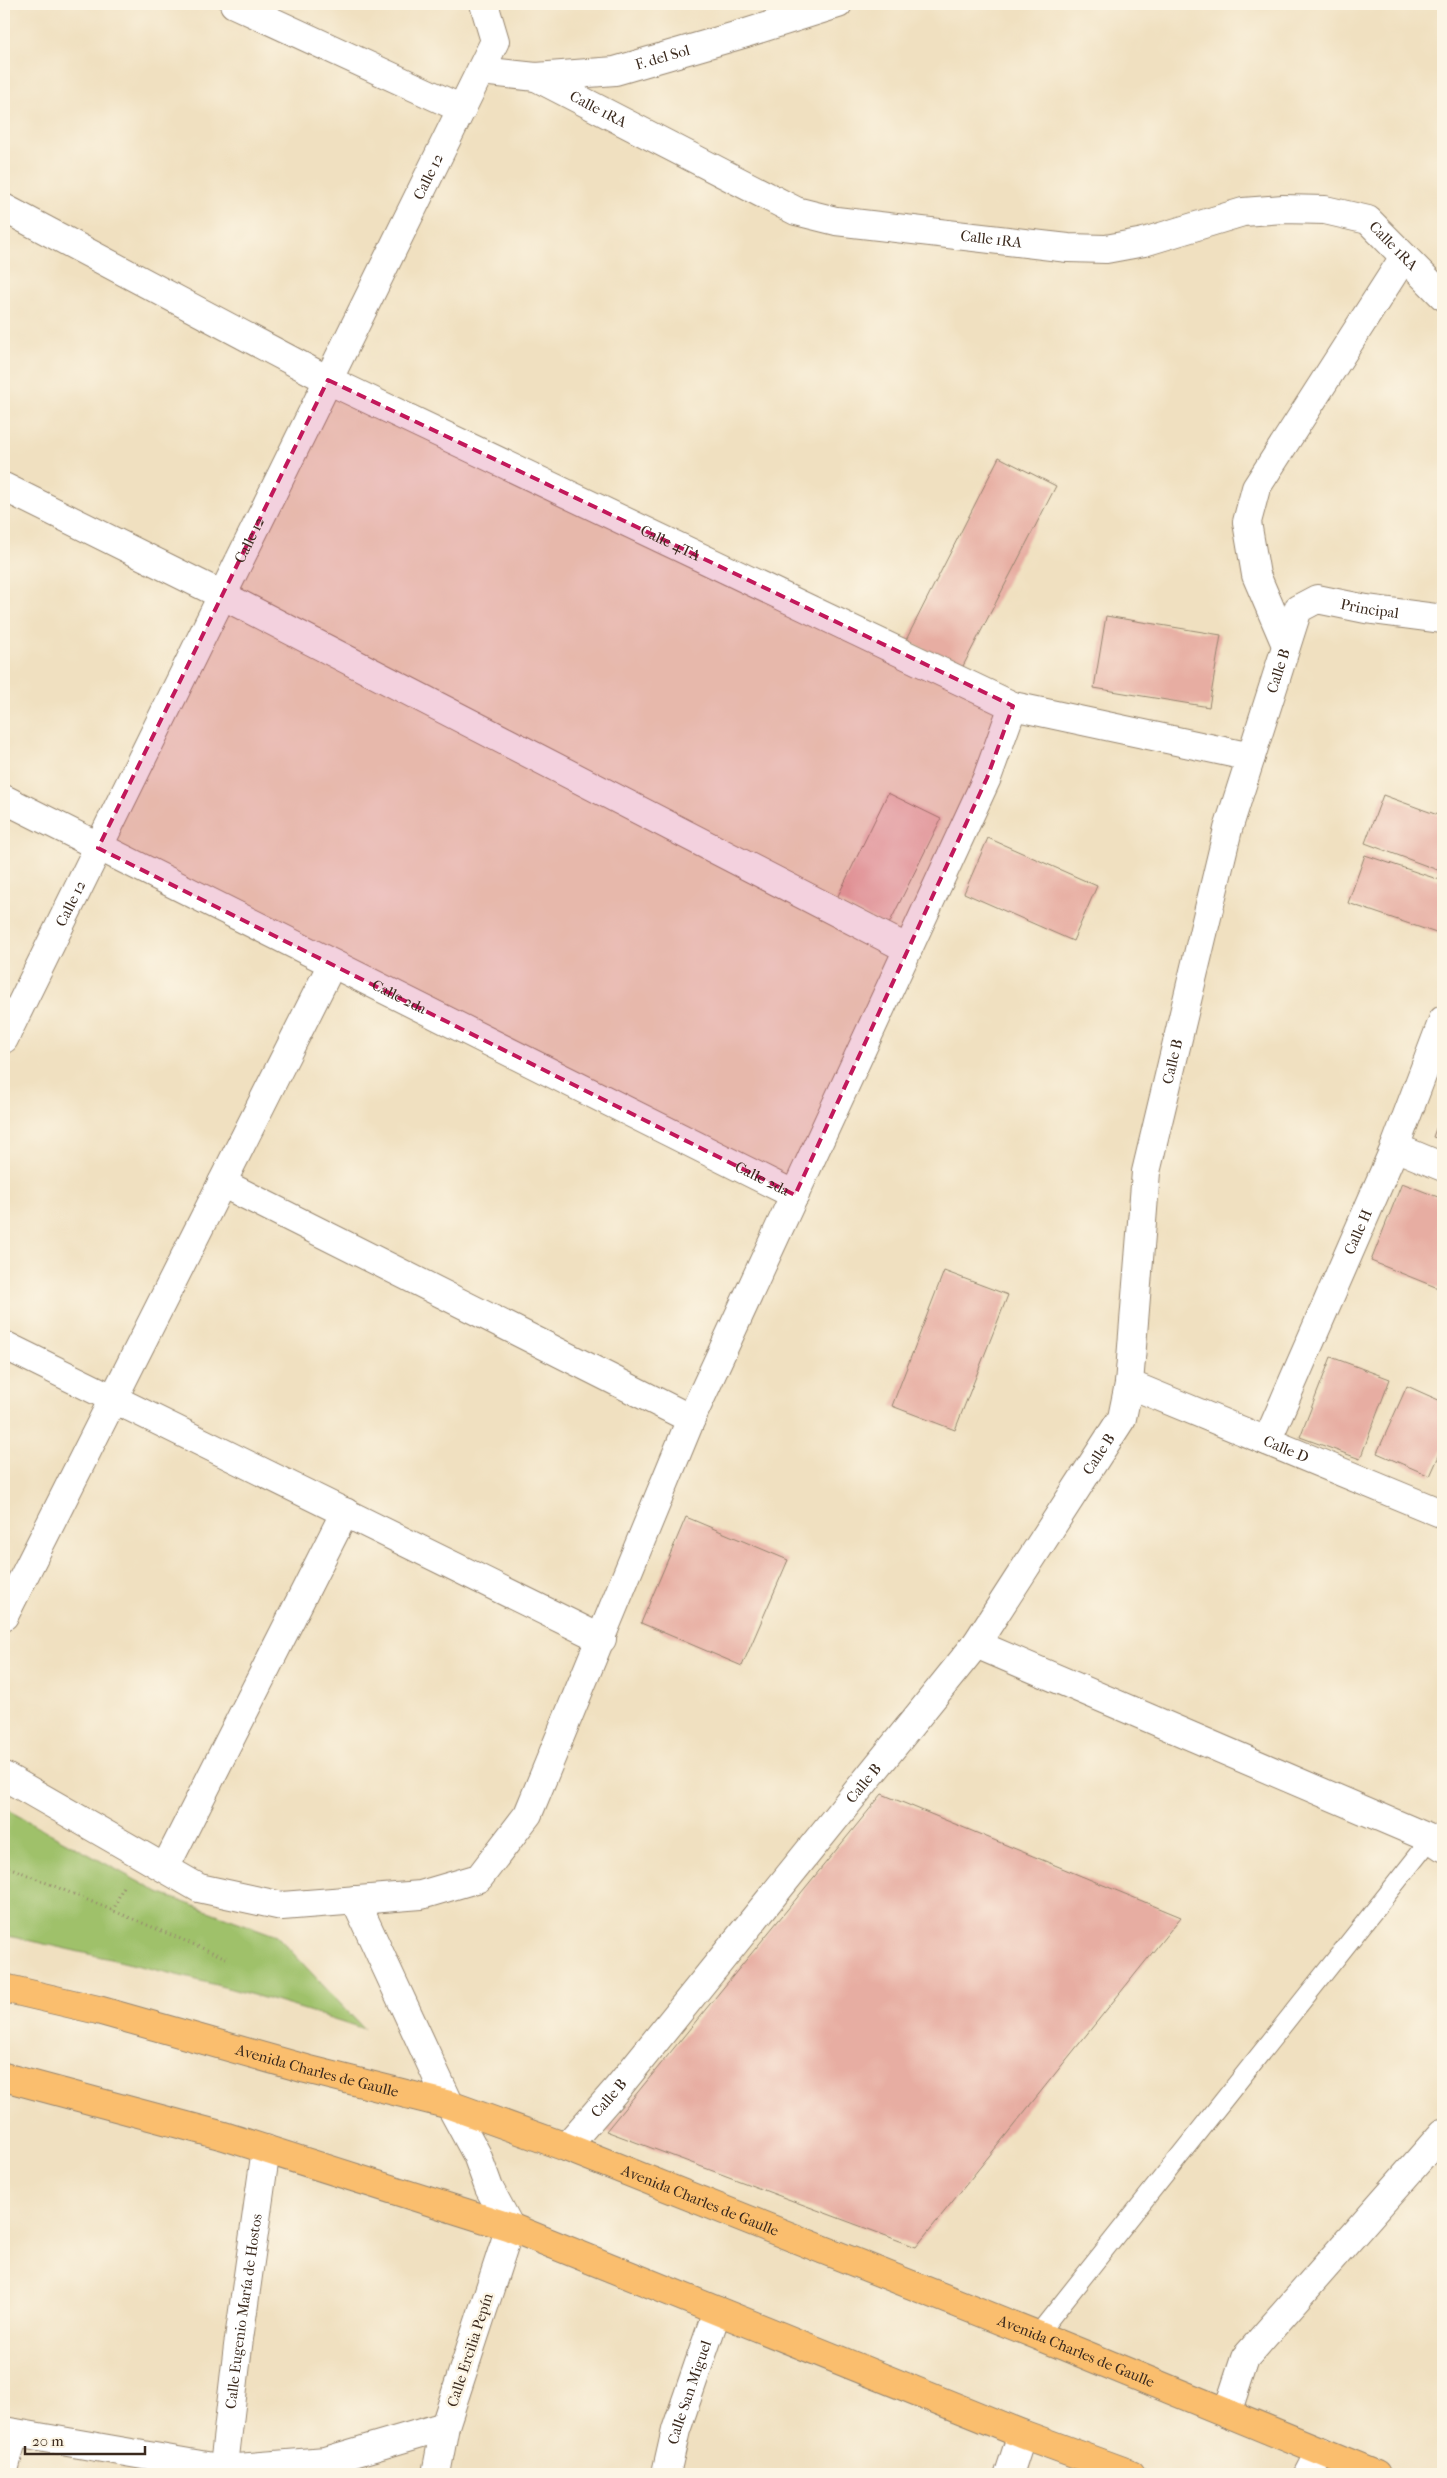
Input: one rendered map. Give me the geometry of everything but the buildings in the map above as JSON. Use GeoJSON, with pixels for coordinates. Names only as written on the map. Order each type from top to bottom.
{"type":"FeatureCollection","features":[{"type":"Feature","properties":{"kind":"main road","name":"Avenida Charles de Gaulle"},"geometry":{"type":"LineString","coordinates":[[4,1988],[98,2010],[306,2069],[450,2105],[566,2147],[1227,2413],[1315,2463],[1376,2474]]}},
{"type":"Feature","properties":{"kind":"main road"},"geometry":{"type":"LineString","coordinates":[[4,2077],[266,2149],[510,2226],[1022,2434],[1131,2474]]}},
{"type":"Feature","properties":{"kind":"street"},"geometry":{"type":"LineString","coordinates":[[234,4],[462,109]]}},
{"type":"Feature","properties":{"kind":"street","name":"Calle 12"},"geometry":{"type":"LineString","coordinates":[[4,1039],[495,41],[484,4]]}},
{"type":"Feature","properties":{"kind":"street","name":"F. del Sol"},"geometry":{"type":"LineString","coordinates":[[481,71],[536,77],[615,71],[838,4]]}},
{"type":"Feature","properties":{"kind":"street","name":"Calle 1RA"},"geometry":{"type":"LineString","coordinates":[[536,77],[796,211],[836,221],[1068,248],[1106,249],[1144,242],[1244,212],[1283,209],[1325,210],[1368,220],[1443,296]]}},
{"type":"Feature","properties":{"kind":"street","name":"Calle 4TA"},"geometry":{"type":"LineString","coordinates":[[4,208],[328,380],[1013,706],[1251,757]]}},
{"type":"Feature","properties":{"kind":"street"},"geometry":{"type":"LineString","coordinates":[[1286,645],[1256,575],[1247,522],[1256,488],[1404,257]]}},
{"type":"Feature","properties":{"kind":"street"},"geometry":{"type":"LineString","coordinates":[[4,487],[222,595],[908,949]]}},
{"type":"Feature","properties":{"kind":"street","name":"Principal"},"geometry":{"type":"LineString","coordinates":[[1298,609],[1317,598],[1366,609],[1443,619]]}},
{"type":"Feature","properties":{"kind":"street","name":"Calle B"},"geometry":{"type":"LineString","coordinates":[[566,2147],[616,2090],[976,1644],[1122,1418],[1129,1384],[1146,1172],[1228,830],[1298,609]]}},
{"type":"Feature","properties":{"kind":"street"},"geometry":{"type":"LineString","coordinates":[[4,1776],[200,1888],[282,1906],[421,1894],[479,1878],[528,1814],[602,1639],[691,1419],[987,778],[1013,706]]}},
{"type":"Feature","properties":{"kind":"street","name":"Calle 2da"},"geometry":{"type":"LineString","coordinates":[[4,799],[98,848],[795,1195]]}},
{"type":"Feature","properties":{"kind":"street"},"geometry":{"type":"LineString","coordinates":[[4,1616],[332,964]]}},
{"type":"Feature","properties":{"kind":"street","name":"Calle H"},"geometry":{"type":"LineString","coordinates":[[1267,1441],[1395,1147],[1443,1020]]}},
{"type":"Feature","properties":{"kind":"street"},"geometry":{"type":"LineString","coordinates":[[1395,1147],[1443,1167]]}},
{"type":"Feature","properties":{"kind":"street"},"geometry":{"type":"LineString","coordinates":[[222,1183],[691,1419]]}},
{"type":"Feature","properties":{"kind":"street"},"geometry":{"type":"LineString","coordinates":[[4,1344],[602,1639]]}},
{"type":"Feature","properties":{"kind":"street","name":"Calle D"},"geometry":{"type":"LineString","coordinates":[[1129,1384],[1443,1514]]}},
{"type":"Feature","properties":{"kind":"street"},"geometry":{"type":"LineString","coordinates":[[165,1868],[345,1512]]}},
{"type":"Feature","properties":{"kind":"street"},"geometry":{"type":"LineString","coordinates":[[976,1644],[1437,1843]]}},
{"type":"Feature","properties":{"kind":"street"},"geometry":{"type":"LineString","coordinates":[[355,1900],[450,2105],[477,2155],[489,2188],[510,2226]]}},
{"type":"Feature","properties":{"kind":"street"},"geometry":{"type":"LineString","coordinates":[[1227,2413],[1245,2358],[1443,2133]]}},
{"type":"Feature","properties":{"kind":"street","name":"Calle Eugenio María de Hostos"},"geometry":{"type":"LineString","coordinates":[[224,2472],[238,2346],[266,2149]]}},
{"type":"Feature","properties":{"kind":"street","name":"Calle Ercilia Pepín"},"geometry":{"type":"LineString","coordinates":[[436,2474],[445,2426],[510,2226]]}},
{"type":"Feature","properties":{"kind":"street","name":"Calle San Miguel"},"geometry":{"type":"LineString","coordinates":[[666,2474],[676,2430],[717,2311]]}},
{"type":"Feature","properties":{"kind":"street"},"geometry":{"type":"LineString","coordinates":[[4,2470],[9,2432],[224,2472],[326,2461],[445,2426]]}},
{"type":"Feature","properties":{"kind":"street"},"geometry":{"type":"LineString","coordinates":[[1009,2474],[1022,2434]]}},
{"type":"Feature","properties":{"kind":"lane"},"geometry":{"type":"LineString","coordinates":[[1037,2335],[1437,1843]]}},
{"type":"Feature","properties":{"kind":"path"},"geometry":{"type":"LineString","coordinates":[[4,1865],[226,1958]]}},
{"type":"Feature","properties":{"kind":"highlighted area"},"geometry":{"type":"Polygon","coordinates":[[[328,380],[1013,706],[987,778],[795,1195],[98,848],[328,380]]]}},
{"type":"Feature","properties":{"kind":"green space"},"geometry":{"type":"Polygon","coordinates":[[[4,1808],[161,1894],[277,1936],[364,2029],[231,1989],[4,1935],[4,1808]]]}}]}
